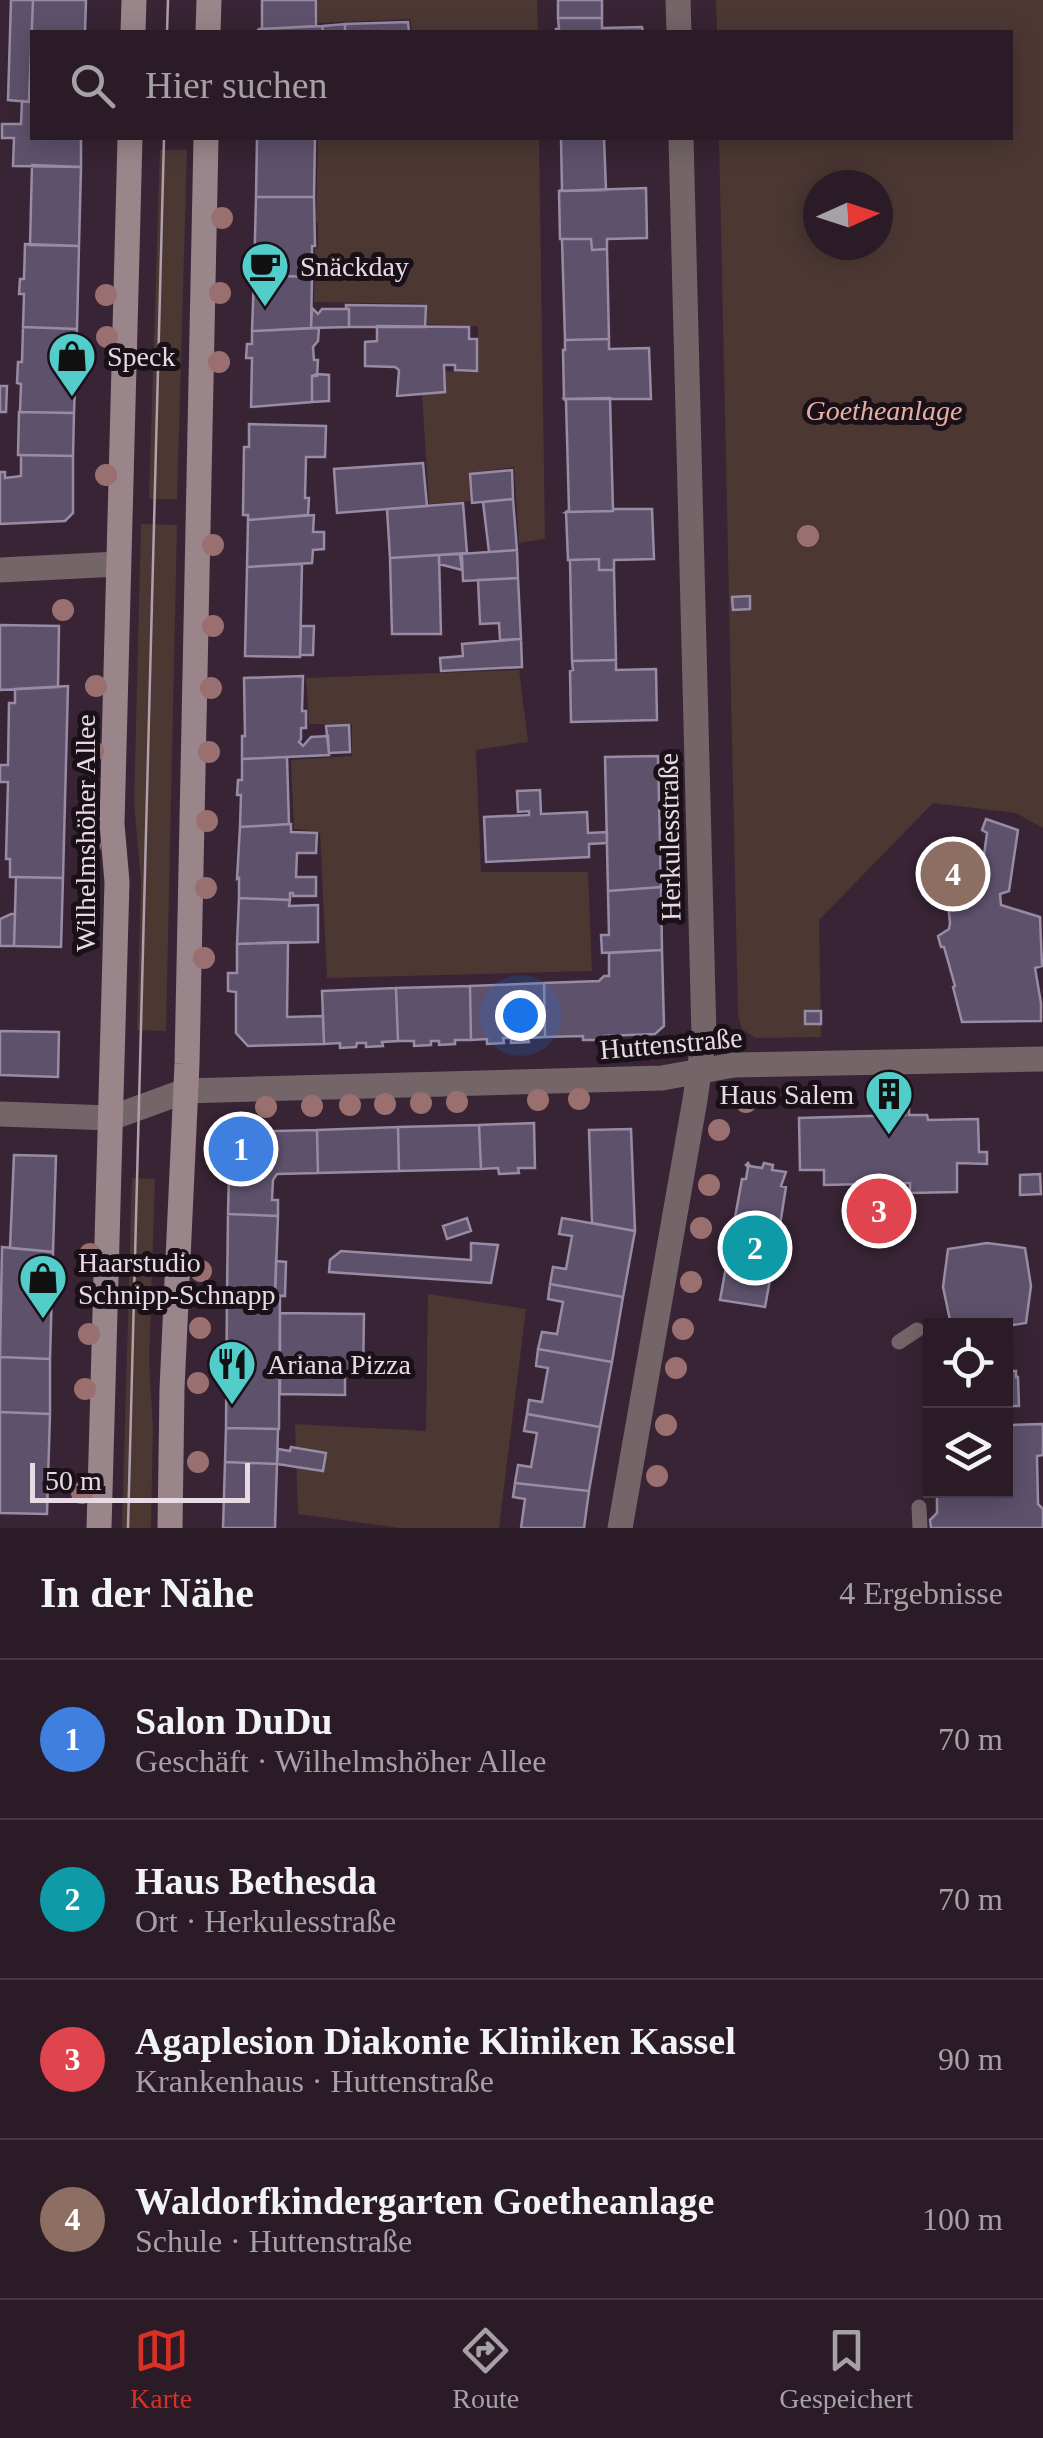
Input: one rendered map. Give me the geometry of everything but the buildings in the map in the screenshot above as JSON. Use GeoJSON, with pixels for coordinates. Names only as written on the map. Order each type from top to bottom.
{"type":"FeatureCollection","features":[{"type":"Feature","properties":{"kind":"main road"},"geometry":{"type":"LineString","coordinates":[[133,30],[134,0]]}},
{"type":"Feature","properties":{"kind":"main road"},"geometry":{"type":"LineString","coordinates":[[208,30],[209,0]]}},
{"type":"Feature","properties":{"kind":"main road","name":"Wilhelmshöher Allee"},"geometry":{"type":"LineString","coordinates":[[99,1528],[117,882],[112,824],[130,140]]}},
{"type":"Feature","properties":{"kind":"main road"},"geometry":{"type":"LineString","coordinates":[[170,1528],[172,1389],[186,1092],[206,140]]}},
{"type":"Feature","properties":{"kind":"street"},"geometry":{"type":"LineString","coordinates":[[678,0],[679,30]]}},
{"type":"Feature","properties":{"kind":"street","name":"Herkulesstraße"},"geometry":{"type":"LineString","coordinates":[[620,1528],[704,1036],[681,140]]}},
{"type":"Feature","properties":{"kind":"street"},"geometry":{"type":"LineString","coordinates":[[0,570],[118,564]]}},
{"type":"Feature","properties":{"kind":"street","name":"Huttenstraße"},"geometry":{"type":"LineString","coordinates":[[111,1118],[186,1092],[662,1078],[734,1065],[1043,1060]]}},
{"type":"Feature","properties":{"kind":"street"},"geometry":{"type":"LineString","coordinates":[[0,1114],[111,1118]]}},
{"type":"Feature","properties":{"kind":"lane"},"geometry":{"type":"LineString","coordinates":[[898,1342],[917,1330]]}},
{"type":"Feature","properties":{"kind":"lane"},"geometry":{"type":"LineString","coordinates":[[920,1507],[920,1528]]}},
{"type":"Feature","properties":{"kind":"green space"},"geometry":{"type":"Polygon","coordinates":[[[318,0],[537,0],[538,30],[412,30],[410,19],[318,23],[318,0]]]}},
{"type":"Feature","properties":{"kind":"green space","name":"Goetheanlage"},"geometry":{"type":"Polygon","coordinates":[[[716,0],[1043,0],[1043,828],[1016,813],[933,803],[819,920],[821,1037],[755,1038],[742,1029],[738,1016],[719,140],[1013,140],[1013,30],[717,30],[716,0]]]}},
{"type":"Feature","properties":{"kind":"green space"},"geometry":{"type":"Polygon","coordinates":[[[318,140],[539,140],[545,539],[519,543],[514,467],[469,473],[470,501],[429,504],[422,395],[446,393],[446,371],[478,372],[478,326],[427,324],[427,304],[314,302],[318,140]]]}},
{"type":"Feature","properties":{"kind":"green space"},"geometry":{"type":"Polygon","coordinates":[[[160,150],[187,150],[177,499],[149,499],[160,150]]]}},
{"type":"Feature","properties":{"kind":"green space"},"geometry":{"type":"Polygon","coordinates":[[[141,524],[177,525],[166,1031],[137,1030],[141,880],[134,804],[141,524]]]}},
{"type":"Feature","properties":{"kind":"green space"},"geometry":{"type":"Polygon","coordinates":[[[519,670],[528,742],[476,750],[481,872],[588,872],[592,971],[327,978],[320,832],[294,829],[291,760],[352,756],[352,724],[309,724],[306,678],[519,670]]]}},
{"type":"Feature","properties":{"kind":"green space"},"geometry":{"type":"Polygon","coordinates":[[[132,1178],[155,1179],[149,1361],[153,1428],[151,1528],[122,1528],[132,1178]]]}},
{"type":"Feature","properties":{"kind":"green space"},"geometry":{"type":"Polygon","coordinates":[[[428,1294],[526,1309],[499,1528],[399,1528],[298,1514],[295,1424],[426,1431],[428,1294]]]}},
{"type":"Feature","properties":{"kind":"tram line"},"geometry":{"type":"LineString","coordinates":[[167,30],[168,0]]}},
{"type":"Feature","properties":{"kind":"tram line"},"geometry":{"type":"LineString","coordinates":[[128,1528],[164,140]]}},
{"type":"Feature","properties":{"kind":"place","name":"Snäckday"},"geometry":{"type":"Point","coordinates":[265,308]}},
{"type":"Feature","properties":{"kind":"place","name":"Speck"},"geometry":{"type":"Point","coordinates":[72,398]}},
{"type":"Feature","properties":{"kind":"place","name":"Waldorfkindergarten Goetheanlage"},"geometry":{"type":"Point","coordinates":[953,874]}},
{"type":"Feature","properties":{"kind":"place","name":"Haus Salem"},"geometry":{"type":"Point","coordinates":[889,1136]}},
{"type":"Feature","properties":{"kind":"place","name":"Salon DuDu"},"geometry":{"type":"Point","coordinates":[241,1149]}},
{"type":"Feature","properties":{"kind":"place","name":"Agaplesion Diakonie Kliniken Kassel"},"geometry":{"type":"Point","coordinates":[879,1211]}},
{"type":"Feature","properties":{"kind":"place","name":"Haus Bethesda"},"geometry":{"type":"Point","coordinates":[755,1248]}},
{"type":"Feature","properties":{"kind":"place","name":"Haarstudio Schnipp-Schnapp"},"geometry":{"type":"Point","coordinates":[43,1320]}},
{"type":"Feature","properties":{"kind":"place","name":"Ariana Pizza"},"geometry":{"type":"Point","coordinates":[232,1406]}}]}
